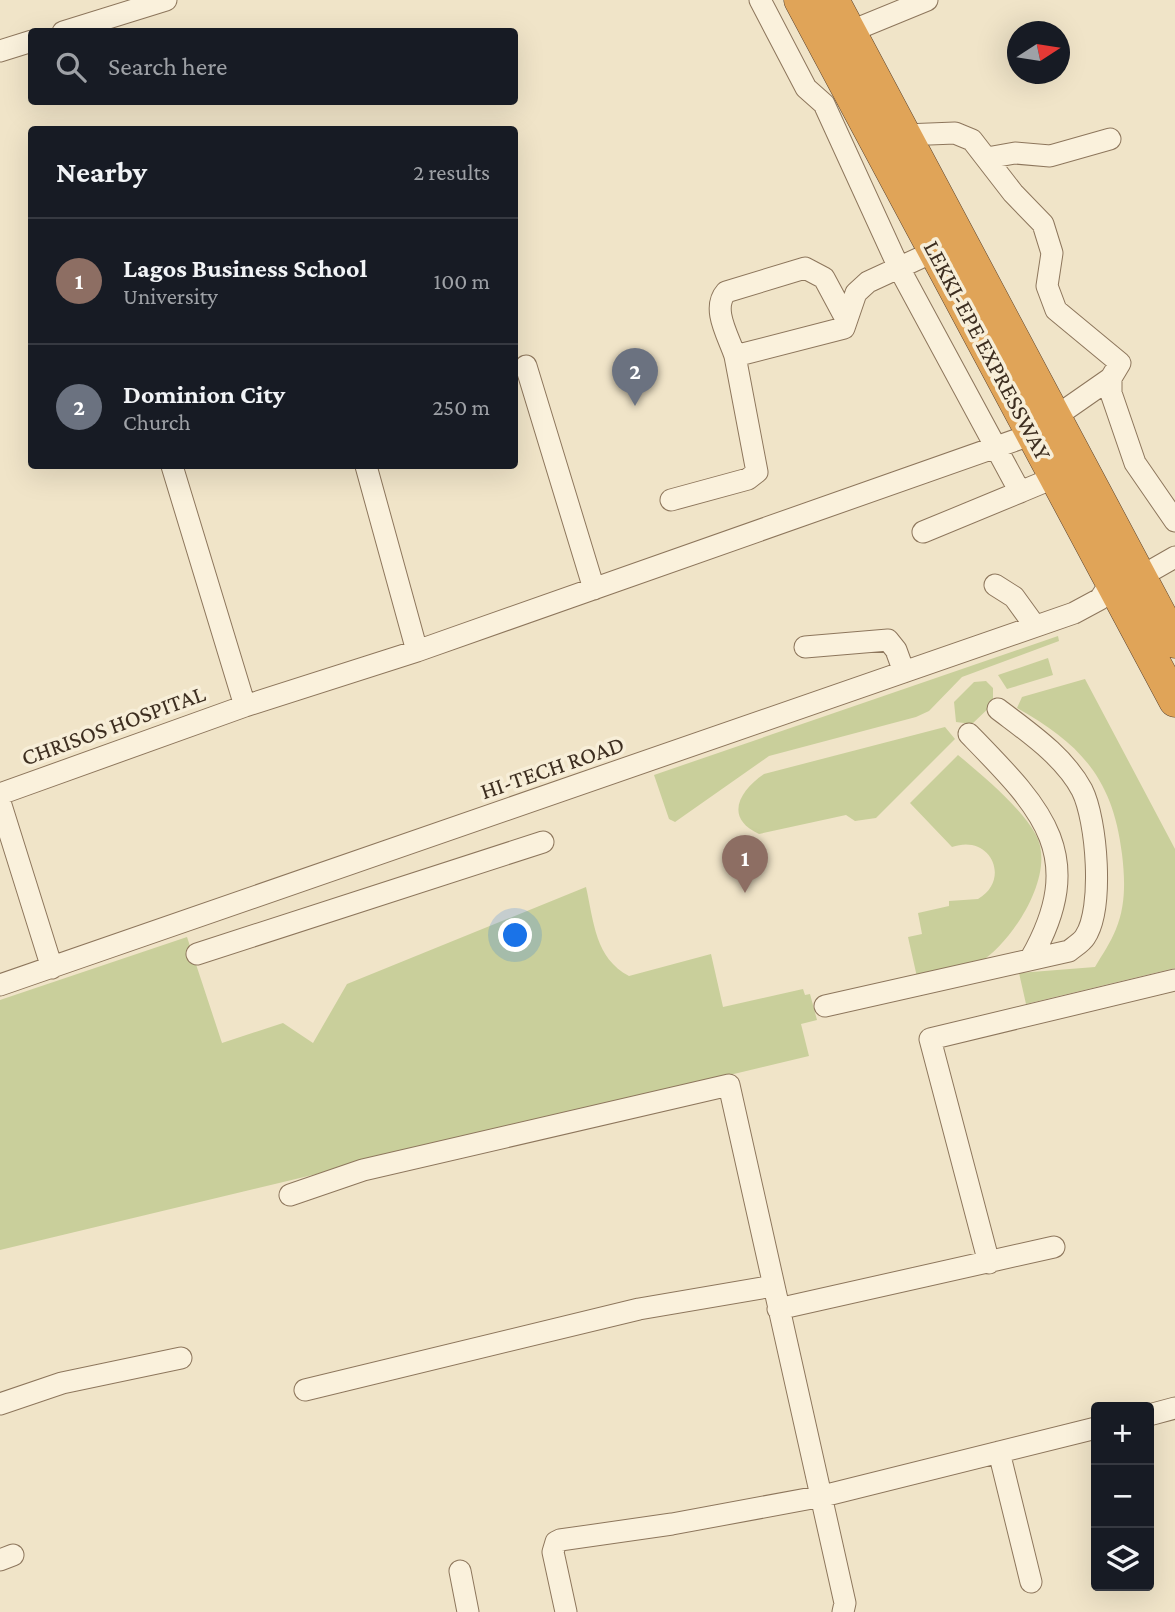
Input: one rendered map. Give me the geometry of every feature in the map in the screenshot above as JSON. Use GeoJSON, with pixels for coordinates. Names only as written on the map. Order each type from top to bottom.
{"type":"FeatureCollection","features":[{"type":"Feature","properties":{"kind":"highway","name":"LEKKI-EPE EXPRESSWAY"},"geometry":{"type":"LineString","coordinates":[[800,0],[935,251],[1044,425],[1056,477],[1126,580],[1175,642]]}},
{"type":"Feature","properties":{"kind":"highway","name":"LEKKI-EPE EXPRESSWAY"},"geometry":{"type":"LineString","coordinates":[[833,0],[904,135],[1044,425],[1126,580],[1175,701]]}},
{"type":"Feature","properties":{"kind":"street"},"geometry":{"type":"LineString","coordinates":[[70,28],[99,10],[166,0]]}},
{"type":"Feature","properties":{"kind":"street"},"geometry":{"type":"LineString","coordinates":[[760,0],[806,88],[824,104],[898,268],[1020,492]]}},
{"type":"Feature","properties":{"kind":"street"},"geometry":{"type":"LineString","coordinates":[[849,32],[927,0]]}},
{"type":"Feature","properties":{"kind":"street"},"geometry":{"type":"LineString","coordinates":[[0,51],[28,42]]}},
{"type":"Feature","properties":{"kind":"street"},"geometry":{"type":"LineString","coordinates":[[904,135],[955,133],[972,140],[1013,193],[1043,224],[1052,253],[1047,286],[1050,298],[1056,310],[1120,363],[1111,378],[1111,393],[1135,463],[1175,521]]}},
{"type":"Feature","properties":{"kind":"street"},"geometry":{"type":"LineString","coordinates":[[987,158],[1015,153],[1050,156],[1110,139]]}},
{"type":"Feature","properties":{"kind":"street"},"geometry":{"type":"LineString","coordinates":[[736,356],[844,328],[856,293],[868,282],[935,251]]}},
{"type":"Feature","properties":{"kind":"street"},"geometry":{"type":"LineString","coordinates":[[671,500],[748,480],[757,471],[736,356],[719,309],[720,299],[726,292],[805,268],[824,278],[846,319]]}},
{"type":"Feature","properties":{"kind":"street"},"geometry":{"type":"LineString","coordinates":[[526,366],[594,589]]}},
{"type":"Feature","properties":{"kind":"street","name":"CHRISOS HOSPITAL"},"geometry":{"type":"LineString","coordinates":[[0,793],[245,706],[417,652],[995,449],[1044,425],[1111,378]]}},
{"type":"Feature","properties":{"kind":"street"},"geometry":{"type":"LineString","coordinates":[[173,469],[245,706]]}},
{"type":"Feature","properties":{"kind":"street"},"geometry":{"type":"LineString","coordinates":[[367,469],[417,652]]}},
{"type":"Feature","properties":{"kind":"street"},"geometry":{"type":"LineString","coordinates":[[923,532],[1056,477]]}},
{"type":"Feature","properties":{"kind":"street","name":"HI-TECH ROAD"},"geometry":{"type":"LineString","coordinates":[[0,985],[1035,626],[1100,599],[1126,580],[1175,557]]}},
{"type":"Feature","properties":{"kind":"street"},"geometry":{"type":"LineString","coordinates":[[995,585],[1014,597],[1035,626]]}},
{"type":"Feature","properties":{"kind":"street"},"geometry":{"type":"LineString","coordinates":[[805,647],[888,640],[896,650],[904,672]]}},
{"type":"Feature","properties":{"kind":"street"},"geometry":{"type":"LineString","coordinates":[[825,1006],[1069,951],[1086,937],[1097,897],[1092,840],[1082,791],[1052,752],[998,709]]}},
{"type":"Feature","properties":{"kind":"street"},"geometry":{"type":"LineString","coordinates":[[969,734],[1035,806],[1044,820],[1053,849],[1058,880],[1042,939],[1031,958]]}},
{"type":"Feature","properties":{"kind":"street"},"geometry":{"type":"LineString","coordinates":[[0,802],[52,968]]}},
{"type":"Feature","properties":{"kind":"street"},"geometry":{"type":"LineString","coordinates":[[197,954],[543,842]]}},
{"type":"Feature","properties":{"kind":"street"},"geometry":{"type":"LineString","coordinates":[[989,1263],[930,1039],[1175,980]]}},
{"type":"Feature","properties":{"kind":"street"},"geometry":{"type":"LineString","coordinates":[[290,1195],[363,1170],[729,1085],[778,1309],[823,1496],[845,1604],[843,1612]]}},
{"type":"Feature","properties":{"kind":"street"},"geometry":{"type":"LineString","coordinates":[[778,1309],[1054,1247]]}},
{"type":"Feature","properties":{"kind":"street"},"geometry":{"type":"LineString","coordinates":[[305,1390],[639,1309],[773,1286]]}},
{"type":"Feature","properties":{"kind":"street"},"geometry":{"type":"LineString","coordinates":[[0,1404],[62,1383],[181,1358]]}},
{"type":"Feature","properties":{"kind":"street"},"geometry":{"type":"LineString","coordinates":[[1154,1414],[1175,1408]]}},
{"type":"Feature","properties":{"kind":"street"},"geometry":{"type":"LineString","coordinates":[[566,1612],[553,1548],[561,1540],[672,1524],[823,1496],[1091,1429]]}},
{"type":"Feature","properties":{"kind":"street"},"geometry":{"type":"LineString","coordinates":[[999,1452],[1031,1582]]}},
{"type":"Feature","properties":{"kind":"street"},"geometry":{"type":"LineString","coordinates":[[460,1571],[468,1612]]}},
{"type":"Feature","properties":{"kind":"green space"},"geometry":{"type":"Polygon","coordinates":[[[1058,636],[1059,641],[962,677],[929,711],[916,717],[769,756],[675,822],[669,819],[654,775],[1058,636]]]}},
{"type":"Feature","properties":{"kind":"green space"},"geometry":{"type":"Polygon","coordinates":[[[1048,658],[1053,675],[1007,689],[998,675],[1048,658]]]}},
{"type":"Feature","properties":{"kind":"green space"},"geometry":{"type":"Polygon","coordinates":[[[1085,679],[1175,849],[1175,968],[1026,1004],[1019,973],[1095,967],[1114,934],[1122,911],[1124,882],[1118,828],[1102,784],[1076,750],[1059,735],[1017,708],[1022,697],[1085,679]]]}},
{"type":"Feature","properties":{"kind":"green space"},"geometry":{"type":"Polygon","coordinates":[[[986,681],[993,688],[993,704],[972,724],[956,722],[954,702],[974,682],[986,681]]]}},
{"type":"Feature","properties":{"kind":"green space"},"geometry":{"type":"Polygon","coordinates":[[[945,727],[955,739],[876,818],[855,821],[846,815],[759,834],[741,820],[739,804],[742,796],[764,774],[945,727]]]}},
{"type":"Feature","properties":{"kind":"green space"},"geometry":{"type":"Polygon","coordinates":[[[958,755],[1000,792],[1030,825],[1041,851],[1041,869],[1028,906],[1005,940],[992,953],[979,963],[966,968],[917,977],[908,937],[922,934],[918,913],[949,906],[949,901],[978,899],[994,880],[995,870],[986,852],[977,846],[965,844],[952,847],[910,803],[958,755]]]}},
{"type":"Feature","properties":{"kind":"green space"},"geometry":{"type":"Polygon","coordinates":[[[586,887],[594,926],[603,949],[609,959],[629,976],[711,954],[723,1007],[803,989],[805,995],[810,994],[817,1020],[801,1024],[809,1056],[0,1250],[0,1000],[187,937],[222,1043],[283,1023],[313,1043],[347,984],[586,887]]]}},
{"type":"Feature","properties":{"kind":"place","name":"Dominion City"},"geometry":{"type":"Point","coordinates":[635,406]}},
{"type":"Feature","properties":{"kind":"place","name":"Lagos Business School"},"geometry":{"type":"Point","coordinates":[745,893]}}]}
